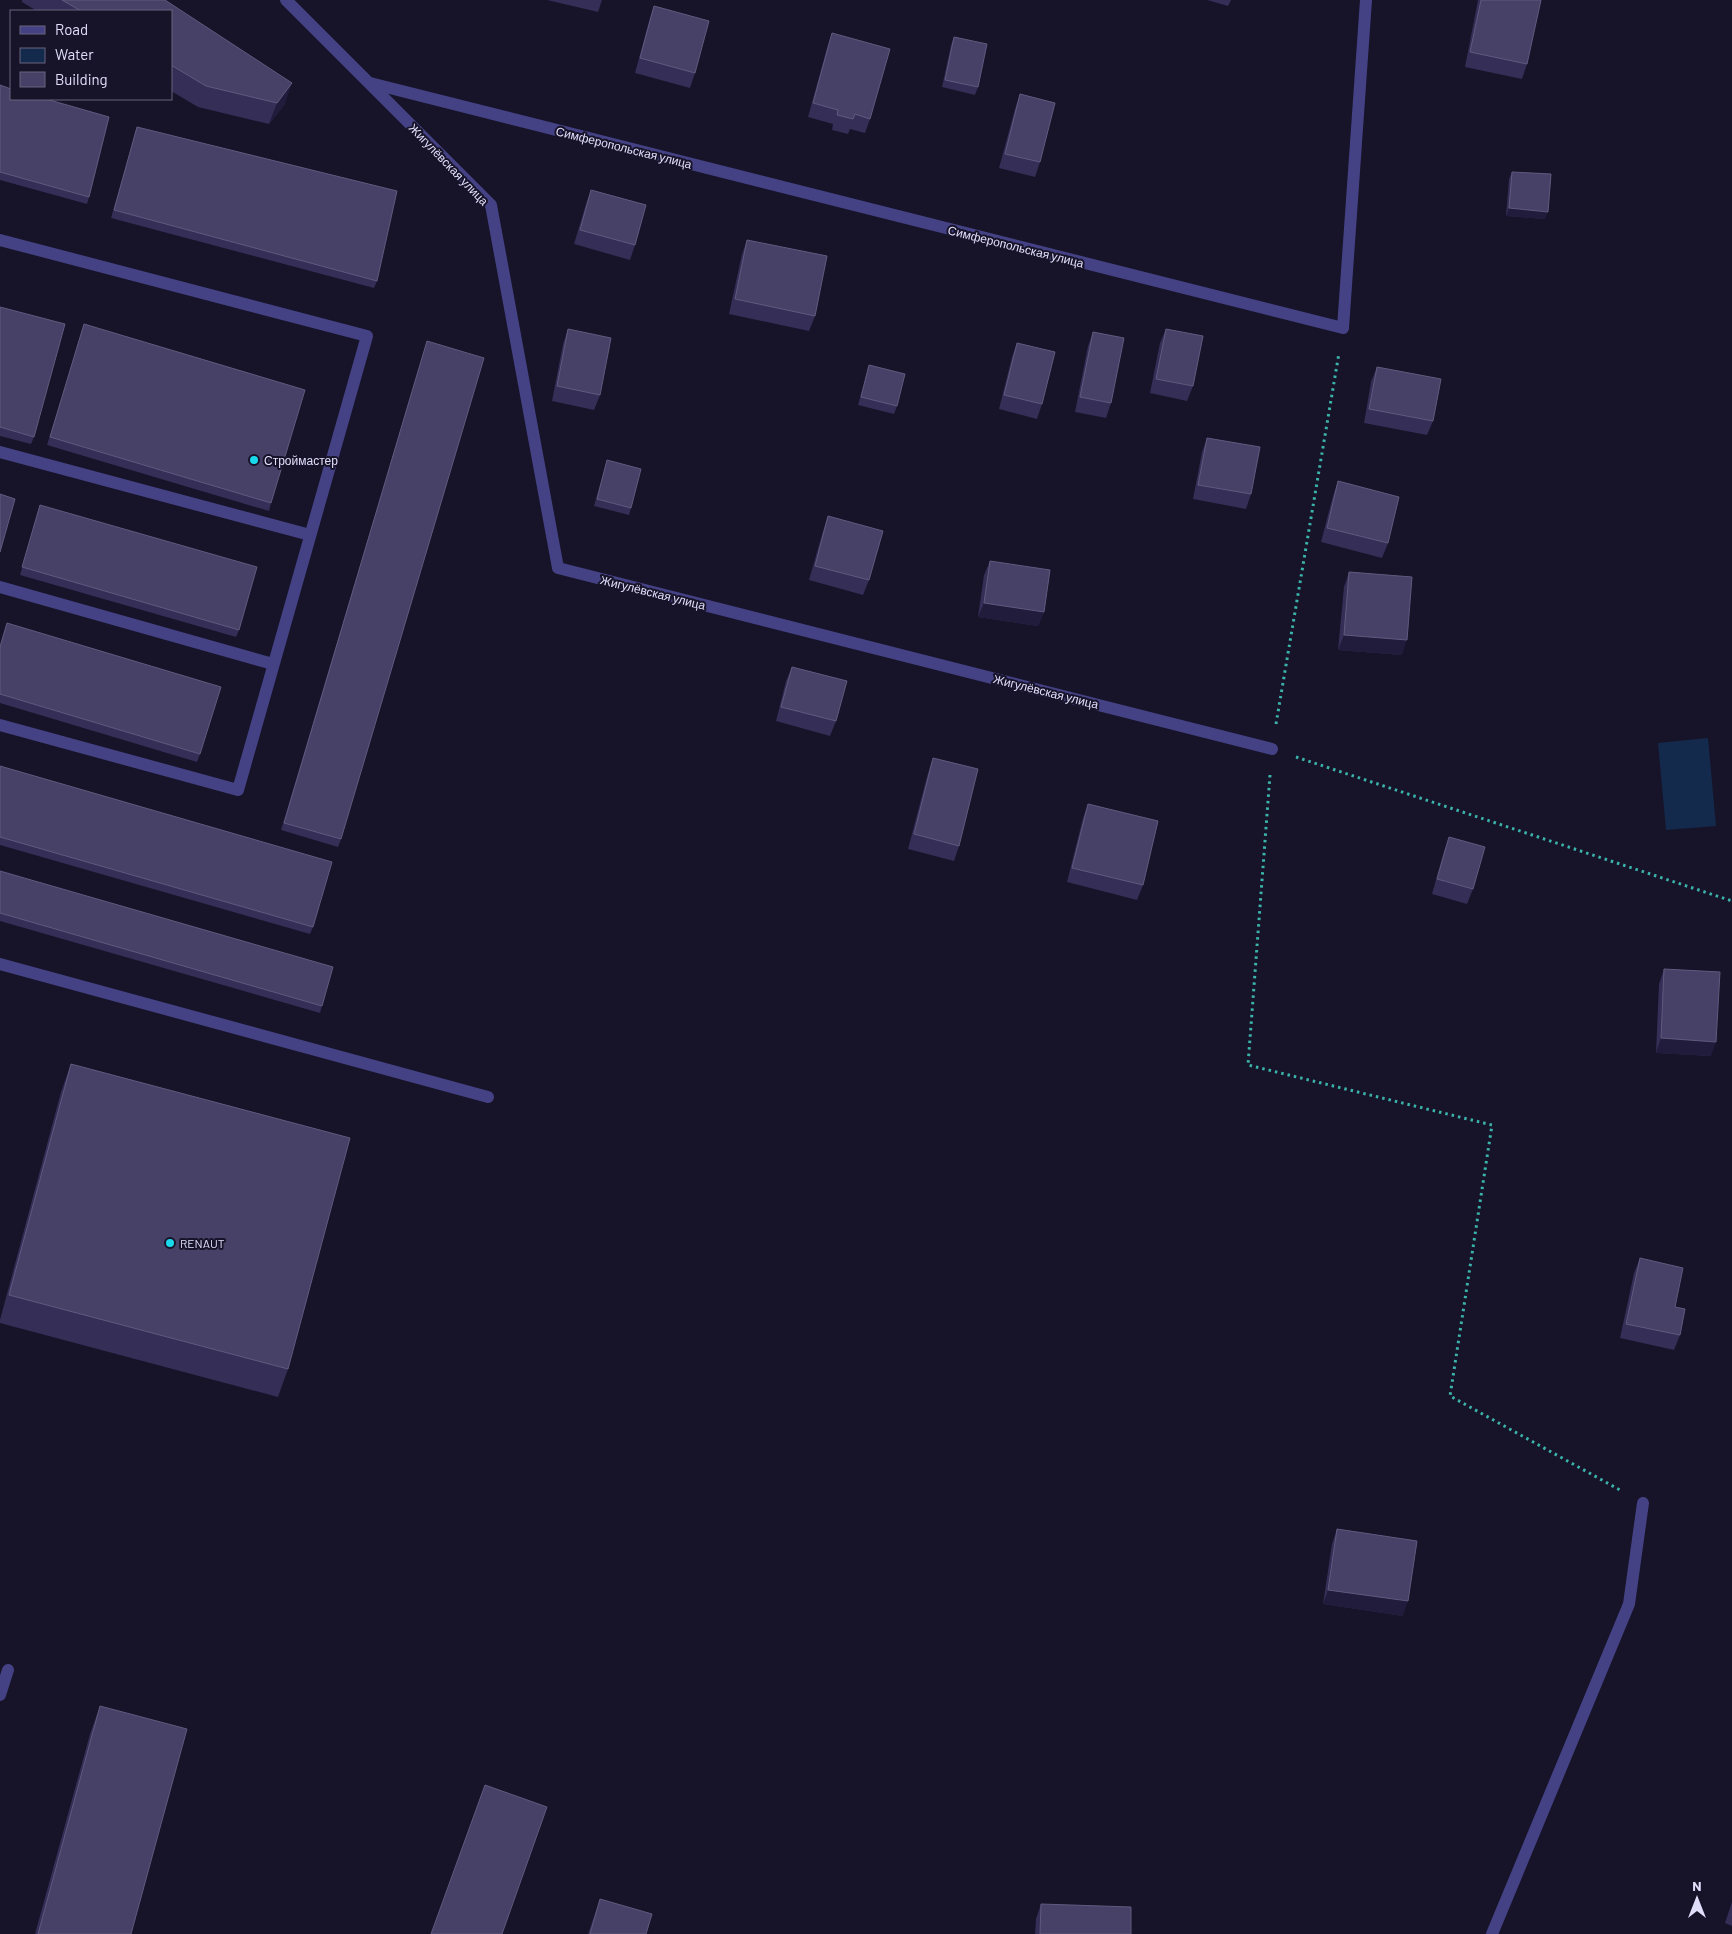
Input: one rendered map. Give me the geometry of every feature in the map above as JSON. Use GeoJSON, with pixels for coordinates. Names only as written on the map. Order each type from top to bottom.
{"type":"FeatureCollection","features":[{"type":"Feature","properties":{"kind":"street"},"geometry":{"type":"LineString","coordinates":[[286,0],[370,83]]}},
{"type":"Feature","properties":{"kind":"street"},"geometry":{"type":"LineString","coordinates":[[1344,328],[1366,0]]}},
{"type":"Feature","properties":{"kind":"street","name":"Симферопольская улица"},"geometry":{"type":"LineString","coordinates":[[370,83],[1344,328]]}},
{"type":"Feature","properties":{"kind":"street","name":"Жигулёвская улица"},"geometry":{"type":"LineString","coordinates":[[370,83],[490,205],[558,568],[1272,749]]}},
{"type":"Feature","properties":{"kind":"street"},"geometry":{"type":"LineString","coordinates":[[0,240],[367,336],[238,790],[0,725]]}},
{"type":"Feature","properties":{"kind":"street"},"geometry":{"type":"LineString","coordinates":[[0,452],[310,535]]}},
{"type":"Feature","properties":{"kind":"street"},"geometry":{"type":"LineString","coordinates":[[0,587],[273,664]]}},
{"type":"Feature","properties":{"kind":"street"},"geometry":{"type":"LineString","coordinates":[[0,964],[488,1097]]}},
{"type":"Feature","properties":{"kind":"street"},"geometry":{"type":"LineString","coordinates":[[1492,1934],[1628,1604],[1643,1503]]}},
{"type":"Feature","properties":{"kind":"street"},"geometry":{"type":"LineString","coordinates":[[0,1695],[8,1670]]}},
{"type":"Feature","properties":{"kind":"path"},"geometry":{"type":"LineString","coordinates":[[1344,328],[1272,749],[1248,1065],[1492,1125],[1450,1396],[1643,1503]]}},
{"type":"Feature","properties":{"kind":"path"},"geometry":{"type":"LineString","coordinates":[[1272,749],[1732,902]]}},
{"type":"Feature","properties":{"kind":"water"},"geometry":{"type":"Polygon","coordinates":[[[1708,738],[1716,826],[1666,830],[1658,743],[1708,738]]]}},
{"type":"Feature","properties":{"kind":"building"},"geometry":{"type":"Polygon","coordinates":[[[62,0],[165,0],[292,83],[277,103],[206,86],[172,66],[172,10],[79,10],[62,0]]]}},
{"type":"Feature","properties":{"kind":"building"},"geometry":{"type":"Polygon","coordinates":[[[1481,0],[1541,0],[1527,64],[1470,52],[1481,0]]]}},
{"type":"Feature","properties":{"kind":"building"},"geometry":{"type":"Polygon","coordinates":[[[654,6],[709,21],[695,73],[640,58],[654,6]]]}},
{"type":"Feature","properties":{"kind":"building"},"geometry":{"type":"Polygon","coordinates":[[[832,33],[890,49],[870,119],[855,114],[853,119],[837,115],[838,110],[813,103],[832,33]]]}},
{"type":"Feature","properties":{"kind":"building"},"geometry":{"type":"Polygon","coordinates":[[[954,37],[987,44],[978,87],[945,80],[954,37]]]}},
{"type":"Feature","properties":{"kind":"building"},"geometry":{"type":"Polygon","coordinates":[[[0,85],[10,89],[10,100],[50,100],[109,117],[89,197],[0,172],[0,85]]]}},
{"type":"Feature","properties":{"kind":"building"},"geometry":{"type":"Polygon","coordinates":[[[1020,94],[1055,103],[1040,162],[1005,154],[1020,94]]]}},
{"type":"Feature","properties":{"kind":"building"},"geometry":{"type":"Polygon","coordinates":[[[137,127],[397,191],[377,281],[114,210],[137,127]]]}},
{"type":"Feature","properties":{"kind":"building"},"geometry":{"type":"Polygon","coordinates":[[[1512,172],[1551,174],[1548,212],[1509,208],[1512,172]]]}},
{"type":"Feature","properties":{"kind":"building"},"geometry":{"type":"Polygon","coordinates":[[[591,190],[646,205],[635,245],[580,230],[591,190]]]}},
{"type":"Feature","properties":{"kind":"building"},"geometry":{"type":"Polygon","coordinates":[[[747,240],[827,256],[815,316],[735,299],[747,240]]]}},
{"type":"Feature","properties":{"kind":"building"},"geometry":{"type":"Polygon","coordinates":[[[0,307],[65,324],[34,437],[0,427],[0,307]]]}},
{"type":"Feature","properties":{"kind":"building"},"geometry":{"type":"Polygon","coordinates":[[[84,324],[305,390],[271,503],[50,437],[84,324]]]}},
{"type":"Feature","properties":{"kind":"building"},"geometry":{"type":"Polygon","coordinates":[[[568,329],[611,338],[600,395],[557,386],[568,329]]]}},
{"type":"Feature","properties":{"kind":"building"},"geometry":{"type":"Polygon","coordinates":[[[1166,329],[1203,336],[1193,386],[1156,379],[1166,329]]]}},
{"type":"Feature","properties":{"kind":"building"},"geometry":{"type":"Polygon","coordinates":[[[1093,332],[1124,338],[1111,403],[1080,397],[1093,332]]]}},
{"type":"Feature","properties":{"kind":"building"},"geometry":{"type":"Polygon","coordinates":[[[427,341],[484,358],[341,839],[284,823],[427,341]]]}},
{"type":"Feature","properties":{"kind":"building"},"geometry":{"type":"Polygon","coordinates":[[[1017,343],[1055,352],[1042,404],[1004,395],[1017,343]]]}},
{"type":"Feature","properties":{"kind":"building"},"geometry":{"type":"Polygon","coordinates":[[[869,365],[905,374],[897,406],[861,397],[869,365]]]}},
{"type":"Feature","properties":{"kind":"building"},"geometry":{"type":"Polygon","coordinates":[[[1377,367],[1441,379],[1433,421],[1369,409],[1377,367]]]}},
{"type":"Feature","properties":{"kind":"building"},"geometry":{"type":"Polygon","coordinates":[[[1207,438],[1260,447],[1251,494],[1198,485],[1207,438]]]}},
{"type":"Feature","properties":{"kind":"building"},"geometry":{"type":"Polygon","coordinates":[[[607,460],[641,469],[631,508],[597,499],[607,460]]]}},
{"type":"Feature","properties":{"kind":"building"},"geometry":{"type":"Polygon","coordinates":[[[1338,481],[1399,497],[1388,543],[1327,528],[1338,481]]]}},
{"type":"Feature","properties":{"kind":"building"},"geometry":{"type":"Polygon","coordinates":[[[0,494],[15,499],[0,552],[0,494]]]}},
{"type":"Feature","properties":{"kind":"building"},"geometry":{"type":"Polygon","coordinates":[[[40,505],[257,567],[239,630],[22,567],[40,505]]]}},
{"type":"Feature","properties":{"kind":"building"},"geometry":{"type":"Polygon","coordinates":[[[828,516],[883,531],[869,580],[815,566],[828,516]]]}},
{"type":"Feature","properties":{"kind":"building"},"geometry":{"type":"Polygon","coordinates":[[[990,561],[1050,570],[1044,612],[984,603],[990,561]]]}},
{"type":"Feature","properties":{"kind":"building"},"geometry":{"type":"Polygon","coordinates":[[[1349,572],[1412,577],[1407,640],[1344,635],[1349,572]]]}},
{"type":"Feature","properties":{"kind":"building"},"geometry":{"type":"Polygon","coordinates":[[[7,623],[221,687],[200,754],[0,694],[0,647],[7,623]]]}},
{"type":"Feature","properties":{"kind":"building"},"geometry":{"type":"Polygon","coordinates":[[[792,667],[847,681],[836,721],[781,707],[792,667]]]}},
{"type":"Feature","properties":{"kind":"building"},"geometry":{"type":"Polygon","coordinates":[[[933,758],[978,769],[959,846],[914,834],[933,758]]]}},
{"type":"Feature","properties":{"kind":"building"},"geometry":{"type":"Polygon","coordinates":[[[0,766],[332,862],[313,927],[0,837],[0,766]]]}},
{"type":"Feature","properties":{"kind":"building"},"geometry":{"type":"Polygon","coordinates":[[[1088,804],[1158,821],[1143,885],[1072,868],[1088,804]]]}},
{"type":"Feature","properties":{"kind":"building"},"geometry":{"type":"Polygon","coordinates":[[[1449,837],[1485,847],[1473,889],[1437,879],[1449,837]]]}},
{"type":"Feature","properties":{"kind":"building"},"geometry":{"type":"Polygon","coordinates":[[[0,871],[333,967],[322,1006],[0,913],[0,871]]]}},
{"type":"Feature","properties":{"kind":"building"},"geometry":{"type":"Polygon","coordinates":[[[1664,969],[1720,972],[1716,1042],[1661,1038],[1664,969]]]}},
{"type":"Feature","properties":{"kind":"building","name":"RENAUT"},"geometry":{"type":"Polygon","coordinates":[[[71,1064],[350,1138],[288,1369],[9,1295],[71,1064]]]}},
{"type":"Feature","properties":{"kind":"building"},"geometry":{"type":"Polygon","coordinates":[[[1640,1258],[1683,1268],[1675,1307],[1685,1309],[1680,1335],[1626,1324],[1640,1258]]]}},
{"type":"Feature","properties":{"kind":"building"},"geometry":{"type":"Polygon","coordinates":[[[1337,1529],[1417,1541],[1408,1601],[1328,1590],[1337,1529]]]}},
{"type":"Feature","properties":{"kind":"building"},"geometry":{"type":"Polygon","coordinates":[[[100,1706],[187,1729],[131,1934],[38,1934],[100,1706]]]}},
{"type":"Feature","properties":{"kind":"building"},"geometry":{"type":"Polygon","coordinates":[[[485,1785],[547,1807],[502,1934],[431,1934],[485,1785]]]}},
{"type":"Feature","properties":{"kind":"building"},"geometry":{"type":"Polygon","coordinates":[[[600,1899],[652,1914],[646,1934],[590,1934],[600,1899]]]}},
{"type":"Feature","properties":{"kind":"building"},"geometry":{"type":"Polygon","coordinates":[[[1041,1904],[1131,1907],[1131,1934],[1040,1934],[1041,1904]]]}},
{"type":"Feature","properties":{"kind":"place","name":"Строймастер"},"geometry":{"type":"Point","coordinates":[254,460]}},
{"type":"Feature","properties":{"kind":"place","name":"RENAUT"},"geometry":{"type":"Point","coordinates":[170,1243]}}]}
